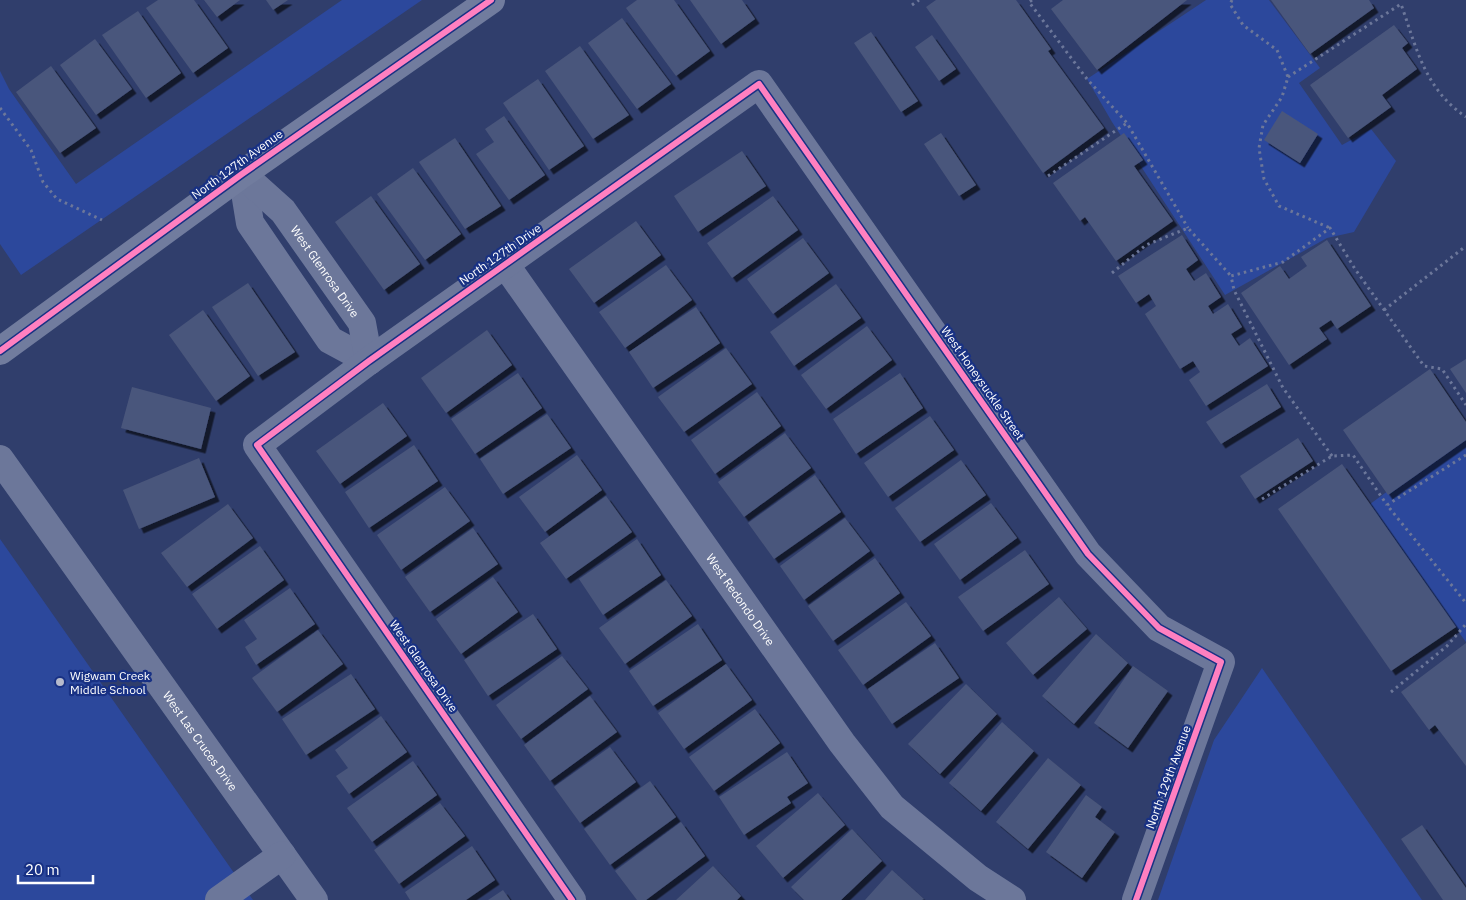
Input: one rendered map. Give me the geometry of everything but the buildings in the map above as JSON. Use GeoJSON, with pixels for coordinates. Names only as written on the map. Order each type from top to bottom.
{"type":"FeatureCollection","features":[{"type":"Feature","properties":{"kind":"street","name":"North 127th Avenue"},"geometry":{"type":"LineString","coordinates":[[0,351],[242,174],[491,0]]}},
{"type":"Feature","properties":{"kind":"street","name":"North 127th Drive"},"geometry":{"type":"LineString","coordinates":[[257,445],[369,361],[759,84]]}},
{"type":"Feature","properties":{"kind":"street","name":"West Honeysuckle Street"},"geometry":{"type":"LineString","coordinates":[[759,84],[1088,554],[1159,628],[1221,662]]}},
{"type":"Feature","properties":{"kind":"street"},"geometry":{"type":"LineString","coordinates":[[242,174],[250,223],[255,231],[330,340],[369,361]]}},
{"type":"Feature","properties":{"kind":"street","name":"West Glenrosa Drive"},"geometry":{"type":"LineString","coordinates":[[242,174],[283,211],[362,323],[369,361]]}},
{"type":"Feature","properties":{"kind":"street","name":"West Redondo Drive"},"geometry":{"type":"LineString","coordinates":[[505,264],[842,743],[892,807],[978,878],[1012,900]]}},
{"type":"Feature","properties":{"kind":"street","name":"West Glenrosa Drive"},"geometry":{"type":"LineString","coordinates":[[257,445],[572,900]]}},
{"type":"Feature","properties":{"kind":"street","name":"West Las Cruces Drive"},"geometry":{"type":"LineString","coordinates":[[0,460],[314,900]]}},
{"type":"Feature","properties":{"kind":"street","name":"North 129th Avenue"},"geometry":{"type":"LineString","coordinates":[[1136,900],[1221,662]]}},
{"type":"Feature","properties":{"kind":"street"},"geometry":{"type":"LineString","coordinates":[[219,900],[282,855]]}},
{"type":"Feature","properties":{"kind":"path"},"geometry":{"type":"LineString","coordinates":[[912,5],[919,0]]}},
{"type":"Feature","properties":{"kind":"path"},"geometry":{"type":"LineString","coordinates":[[1232,0],[1230,4],[1243,25],[1277,50],[1288,77],[1282,97],[1263,124],[1259,148],[1264,179],[1279,206],[1330,228],[1384,310],[1424,366],[1442,369],[1466,405]]}},
{"type":"Feature","properties":{"kind":"path"},"geometry":{"type":"LineString","coordinates":[[1029,1],[1087,79],[1127,124],[1143,148],[1188,228],[1231,276],[1234,290],[1281,384],[1332,456]]}},
{"type":"Feature","properties":{"kind":"path"},"geometry":{"type":"LineString","coordinates":[[1288,77],[1401,4],[1427,78],[1452,108],[1466,118]]}},
{"type":"Feature","properties":{"kind":"path"},"geometry":{"type":"LineString","coordinates":[[0,108],[31,150],[43,182],[56,198],[102,220]]}},
{"type":"Feature","properties":{"kind":"path"},"geometry":{"type":"LineString","coordinates":[[1048,176],[1127,124]]}},
{"type":"Feature","properties":{"kind":"path"},"geometry":{"type":"LineString","coordinates":[[1112,273],[1146,245],[1188,228]]}},
{"type":"Feature","properties":{"kind":"path"},"geometry":{"type":"LineString","coordinates":[[1231,276],[1283,262],[1330,228]]}},
{"type":"Feature","properties":{"kind":"path"},"geometry":{"type":"LineString","coordinates":[[1384,310],[1466,246]]}},
{"type":"Feature","properties":{"kind":"path"},"geometry":{"type":"LineString","coordinates":[[1262,499],[1332,456],[1353,455],[1387,506],[1466,603]]}},
{"type":"Feature","properties":{"kind":"path"},"geometry":{"type":"LineString","coordinates":[[1387,506],[1466,455]]}},
{"type":"Feature","properties":{"kind":"path"},"geometry":{"type":"LineString","coordinates":[[1391,692],[1447,646],[1466,624]]}},
{"type":"Feature","properties":{"kind":"shaded area"},"geometry":{"type":"Polygon","coordinates":[[[342,0],[422,0],[21,275],[0,244],[0,71],[9,89],[76,184],[342,0]]]}},
{"type":"Feature","properties":{"kind":"shaded area"},"geometry":{"type":"Polygon","coordinates":[[[1206,0],[1269,0],[1320,68],[1299,83],[1342,145],[1371,129],[1396,161],[1354,232],[1327,238],[1225,295],[1112,122],[1087,79],[1206,0]]]}},
{"type":"Feature","properties":{"kind":"shaded area"},"geometry":{"type":"Polygon","coordinates":[[[1466,434],[1466,642],[1366,507],[1466,434]]]}},
{"type":"Feature","properties":{"kind":"shaded area","name":"Wigwam Creek Middle School"},"geometry":{"type":"Polygon","coordinates":[[[0,539],[253,900],[0,900],[0,539]]]}},
{"type":"Feature","properties":{"kind":"shaded area"},"geometry":{"type":"Polygon","coordinates":[[[1262,668],[1422,900],[1158,900],[1214,740],[1262,668]]]}},
{"type":"Feature","properties":{"kind":"cycle path"},"geometry":{"type":"LineString","coordinates":[[0,351],[242,174],[491,0]]}},
{"type":"Feature","properties":{"kind":"cycle path"},"geometry":{"type":"LineString","coordinates":[[572,900],[257,445],[369,361],[759,84],[1088,554],[1159,628],[1221,662],[1136,900]]}},
{"type":"Feature","properties":{"kind":"place","name":"Wigwam Creek Middle School"},"geometry":{"type":"Point","coordinates":[60,682]}}]}
